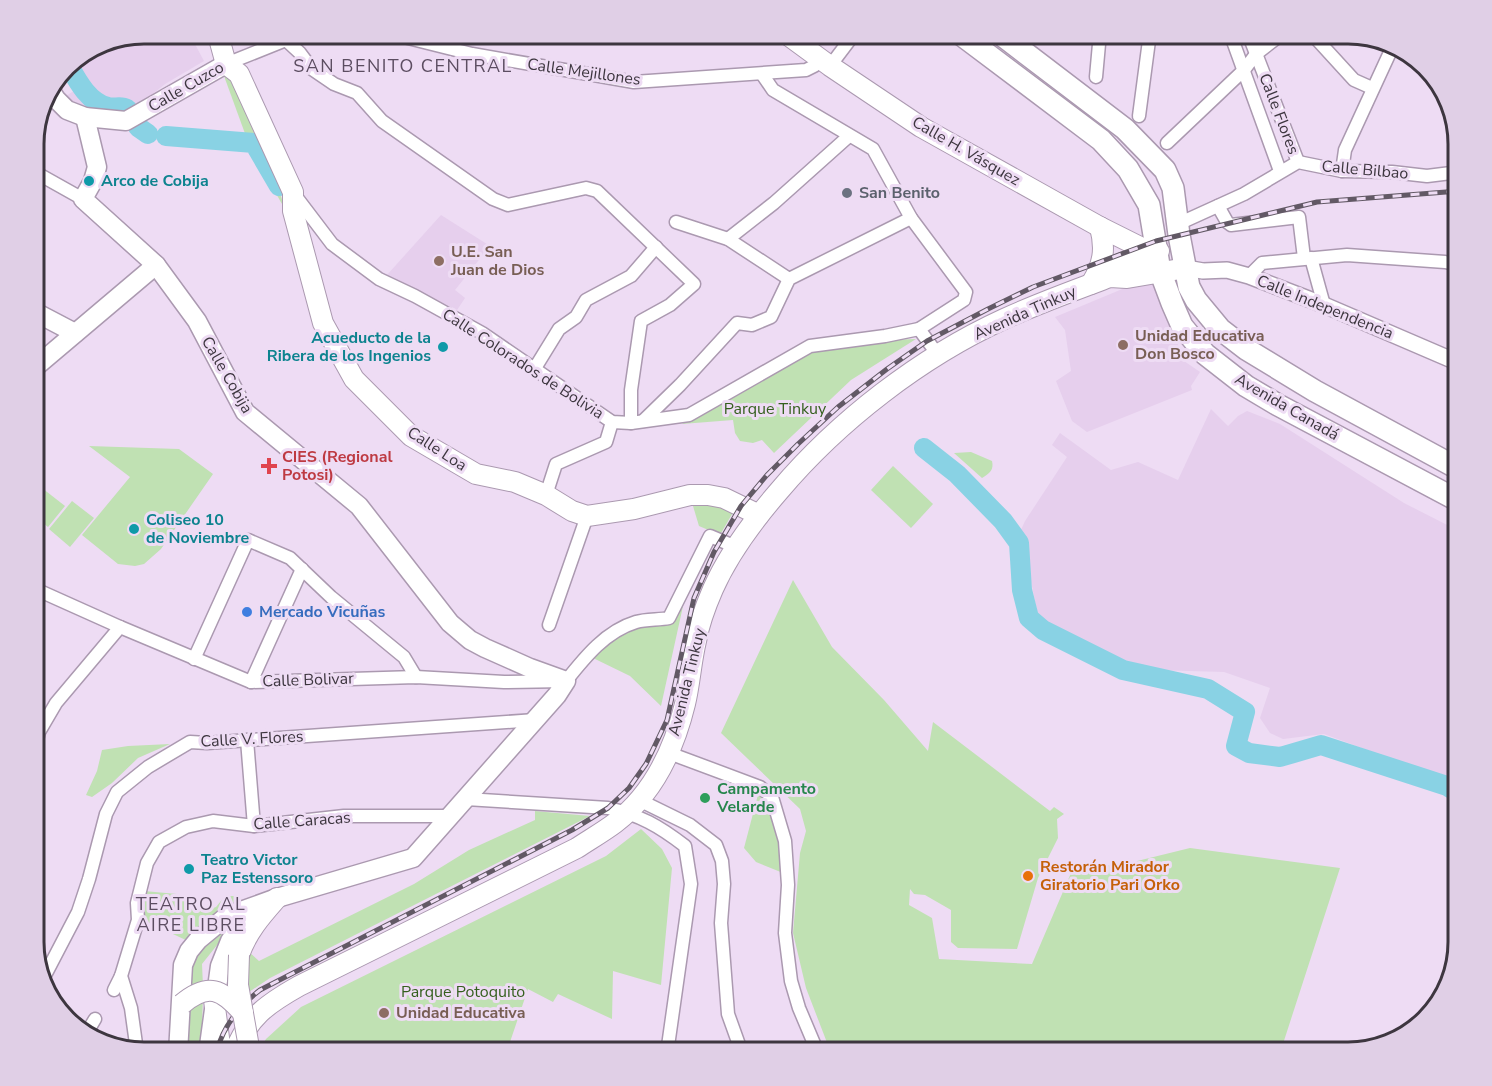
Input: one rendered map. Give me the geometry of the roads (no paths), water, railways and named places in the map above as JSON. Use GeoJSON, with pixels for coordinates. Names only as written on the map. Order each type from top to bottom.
{"type":"FeatureCollection","features":[{"type":"Feature","properties":{"kind":"highway","name":"Avenida Canadá"},"geometry":{"type":"LineString","coordinates":[[974,44],[1101,140],[1128,169],[1149,205],[1159,261],[1182,326],[1205,354],[1224,370],[1278,405],[1448,495]]}},
{"type":"Feature","properties":{"kind":"highway","name":"Avenida Canadá"},"geometry":{"type":"LineString","coordinates":[[1013,44],[1131,135],[1165,170],[1174,196],[1189,287],[1196,300],[1220,329],[1246,349],[1315,392],[1448,463]]}},
{"type":"Feature","properties":{"kind":"highway"},"geometry":{"type":"LineString","coordinates":[[1149,205],[1174,196]]}},
{"type":"Feature","properties":{"kind":"main road","name":"Calle Colorados de Bolivia"},"geometry":{"type":"LineString","coordinates":[[221,44],[226,64],[239,74],[293,192]]}},
{"type":"Feature","properties":{"kind":"main road","name":"Calle H. Vásquez"},"geometry":{"type":"LineString","coordinates":[[800,44],[921,127],[1140,247],[1159,261]]}},
{"type":"Feature","properties":{"kind":"main road","name":"Calle Cuzco"},"geometry":{"type":"LineString","coordinates":[[85,117],[126,121],[226,64]]}},
{"type":"Feature","properties":{"kind":"main road"},"geometry":{"type":"LineString","coordinates":[[55,97],[67,110],[85,117],[97,167],[93,181],[83,199]]}},
{"type":"Feature","properties":{"kind":"main road","name":"Calle Loa"},"geometry":{"type":"LineString","coordinates":[[293,192],[293,211],[323,323],[354,379],[411,436],[476,474],[515,482],[546,495],[572,511],[587,516]]}},
{"type":"Feature","properties":{"kind":"main road","name":"Calle Cobija"},"geometry":{"type":"LineString","coordinates":[[83,199],[156,265],[197,321],[246,412],[359,506],[450,623],[470,640],[530,668],[566,681]]}},
{"type":"Feature","properties":{"kind":"main road"},"geometry":{"type":"LineString","coordinates":[[1091,284],[1103,261],[1103,239],[1100,227]]}},
{"type":"Feature","properties":{"kind":"main road","name":"Avenida Tinkuy"},"geometry":{"type":"LineString","coordinates":[[238,1042],[258,1012],[271,1002],[577,848],[615,823],[633,806],[656,777],[669,753],[685,704],[696,639],[713,589],[736,547],[791,476],[828,438],[867,405],[905,376],[938,355],[1003,319],[1110,277],[1127,278],[1159,261],[1182,245]]}},
{"type":"Feature","properties":{"kind":"main road","name":"Avenida Tinkuy"},"geometry":{"type":"LineString","coordinates":[[1159,261],[1186,268]]}},
{"type":"Feature","properties":{"kind":"main road"},"geometry":{"type":"LineString","coordinates":[[44,360],[156,265]]}},
{"type":"Feature","properties":{"kind":"main road"},"geometry":{"type":"LineString","coordinates":[[44,317],[75,333]]}},
{"type":"Feature","properties":{"kind":"main road"},"geometry":{"type":"LineString","coordinates":[[587,516],[634,509],[690,495],[724,498],[759,515]]}},
{"type":"Feature","properties":{"kind":"main road"},"geometry":{"type":"LineString","coordinates":[[179,1042],[183,964],[189,951],[227,916],[278,898],[413,858],[557,695],[566,681]]}},
{"type":"Feature","properties":{"kind":"main road"},"geometry":{"type":"LineString","coordinates":[[248,1042],[238,985],[239,955],[255,922],[278,898]]}},
{"type":"Feature","properties":{"kind":"main road"},"geometry":{"type":"LineString","coordinates":[[209,1042],[220,966],[230,941],[252,908]]}},
{"type":"Feature","properties":{"kind":"main road"},"geometry":{"type":"LineString","coordinates":[[182,1004],[194,994],[207,990],[226,996],[243,1013]]}},
{"type":"Feature","properties":{"kind":"main road"},"geometry":{"type":"LineString","coordinates":[[214,1000],[220,1042]]}},
{"type":"Feature","properties":{"kind":"street","name":"Calle Cuzco"},"geometry":{"type":"LineString","coordinates":[[226,64],[275,44]]}},
{"type":"Feature","properties":{"kind":"street"},"geometry":{"type":"LineString","coordinates":[[290,44],[312,69],[334,84],[357,93],[382,121],[493,199],[508,205],[586,188],[597,191],[694,284],[670,305],[641,321],[631,390],[637,422]]}},
{"type":"Feature","properties":{"kind":"street","name":"Calle Mejillones"},"geometry":{"type":"LineString","coordinates":[[434,44],[472,54],[634,82],[806,70],[825,63],[844,44]]}},
{"type":"Feature","properties":{"kind":"street"},"geometry":{"type":"LineString","coordinates":[[1096,77],[1099,44]]}},
{"type":"Feature","properties":{"kind":"street"},"geometry":{"type":"LineString","coordinates":[[1140,116],[1149,44]]}},
{"type":"Feature","properties":{"kind":"street"},"geometry":{"type":"LineString","coordinates":[[1234,44],[1280,171]]}},
{"type":"Feature","properties":{"kind":"street","name":"Calle Flores"},"geometry":{"type":"LineString","coordinates":[[1252,44],[1298,162]]}},
{"type":"Feature","properties":{"kind":"street"},"geometry":{"type":"LineString","coordinates":[[1167,143],[1268,44]]}},
{"type":"Feature","properties":{"kind":"street"},"geometry":{"type":"LineString","coordinates":[[1321,44],[1354,80],[1372,88]]}},
{"type":"Feature","properties":{"kind":"street"},"geometry":{"type":"LineString","coordinates":[[1342,171],[1345,150],[1390,53]]}},
{"type":"Feature","properties":{"kind":"street"},"geometry":{"type":"LineString","coordinates":[[762,74],[773,90],[873,149],[912,218],[966,292],[967,296],[964,300],[920,329],[938,355]]}},
{"type":"Feature","properties":{"kind":"street"},"geometry":{"type":"LineString","coordinates":[[728,239],[774,203],[849,136]]}},
{"type":"Feature","properties":{"kind":"street","name":"Calle Bilbao"},"geometry":{"type":"LineString","coordinates":[[1178,224],[1244,194],[1298,162],[1342,171],[1392,172],[1427,176],[1448,173]]}},
{"type":"Feature","properties":{"kind":"street","name":"Calle Cobija"},"geometry":{"type":"LineString","coordinates":[[44,177],[83,199]]}},
{"type":"Feature","properties":{"kind":"street","name":"Calle Colorados de Bolivia"},"geometry":{"type":"LineString","coordinates":[[293,192],[332,244],[379,279],[456,317],[535,368],[612,422],[637,422],[689,415],[810,346],[920,329]]}},
{"type":"Feature","properties":{"kind":"street"},"geometry":{"type":"LineString","coordinates":[[1218,206],[1231,225],[1299,217],[1308,258],[1324,305]]}},
{"type":"Feature","properties":{"kind":"street"},"geometry":{"type":"LineString","coordinates":[[637,422],[680,385],[737,323],[752,325],[771,317],[789,279],[912,218]]}},
{"type":"Feature","properties":{"kind":"street"},"geometry":{"type":"LineString","coordinates":[[676,222],[728,239],[789,279]]}},
{"type":"Feature","properties":{"kind":"street"},"geometry":{"type":"LineString","coordinates":[[535,368],[559,329],[576,317],[586,300],[631,276],[656,247]]}},
{"type":"Feature","properties":{"kind":"street"},"geometry":{"type":"LineString","coordinates":[[1249,276],[1262,263],[1347,255],[1448,263]]}},
{"type":"Feature","properties":{"kind":"street","name":"Calle Independencia"},"geometry":{"type":"LineString","coordinates":[[1186,268],[1203,271],[1227,270],[1249,276],[1324,305],[1448,358]]}},
{"type":"Feature","properties":{"kind":"street"},"geometry":{"type":"LineString","coordinates":[[546,495],[556,464],[606,442],[612,422]]}},
{"type":"Feature","properties":{"kind":"street"},"geometry":{"type":"LineString","coordinates":[[549,624],[587,516]]}},
{"type":"Feature","properties":{"kind":"street"},"geometry":{"type":"LineString","coordinates":[[566,681],[585,657],[610,635],[637,622],[669,618],[710,536],[736,547]]}},
{"type":"Feature","properties":{"kind":"street"},"geometry":{"type":"LineString","coordinates":[[195,659],[248,540],[290,558],[404,657],[416,677]]}},
{"type":"Feature","properties":{"kind":"street"},"geometry":{"type":"LineString","coordinates":[[251,682],[302,569]]}},
{"type":"Feature","properties":{"kind":"street","name":"Calle Bolivar"},"geometry":{"type":"LineString","coordinates":[[44,593],[251,682],[416,677],[504,682],[566,681]]}},
{"type":"Feature","properties":{"kind":"street"},"geometry":{"type":"LineString","coordinates":[[44,723],[56,703],[120,627]]}},
{"type":"Feature","properties":{"kind":"street","name":"Calle V. Flores"},"geometry":{"type":"LineString","coordinates":[[48,970],[78,912],[106,814],[117,792],[148,767],[190,742],[207,743],[535,720]]}},
{"type":"Feature","properties":{"kind":"street"},"geometry":{"type":"LineString","coordinates":[[247,740],[254,826]]}},
{"type":"Feature","properties":{"kind":"street"},"geometry":{"type":"LineString","coordinates":[[669,753],[760,787],[772,797],[785,841],[788,885],[785,933],[791,981],[813,1042]]}},
{"type":"Feature","properties":{"kind":"street"},"geometry":{"type":"LineString","coordinates":[[466,799],[608,808],[633,806],[690,825],[716,845],[722,861],[724,884],[721,923],[728,1014],[738,1042]]}},
{"type":"Feature","properties":{"kind":"street"},"geometry":{"type":"LineString","coordinates":[[633,806],[685,846],[692,884],[669,1042]]}},
{"type":"Feature","properties":{"kind":"street","name":"Calle Caracas"},"geometry":{"type":"LineString","coordinates":[[114,990],[121,976],[138,920],[137,903],[147,863],[159,842],[186,828],[213,821],[254,826],[344,816],[451,816]]}},
{"type":"Feature","properties":{"kind":"street"},"geometry":{"type":"LineString","coordinates":[[121,976],[130,1008],[136,1042]]}},
{"type":"Feature","properties":{"kind":"street"},"geometry":{"type":"LineString","coordinates":[[91,1027],[95,1019]]}},
{"type":"Feature","properties":{"kind":"waterway"},"geometry":{"type":"LineString","coordinates":[[73,73],[84,90],[101,104],[127,109]]}},
{"type":"Feature","properties":{"kind":"waterway"},"geometry":{"type":"LineString","coordinates":[[138,127],[148,134]]}},
{"type":"Feature","properties":{"kind":"waterway"},"geometry":{"type":"LineString","coordinates":[[166,136],[254,143],[279,186]]}},
{"type":"Feature","properties":{"kind":"waterway"},"geometry":{"type":"LineString","coordinates":[[924,448],[957,474],[1003,521],[1019,543],[1022,590],[1029,618],[1043,630],[1123,670],[1208,689],[1245,712],[1236,746],[1249,753],[1280,757],[1321,745],[1448,787]]}},
{"type":"Feature","properties":{"kind":"railway"},"geometry":{"type":"LineString","coordinates":[[219,1042],[233,1018],[260,990],[572,830],[608,808],[629,788],[646,764],[667,720],[694,598],[714,552],[741,506],[767,475],[838,407],[927,341],[1033,287],[1156,241],[1317,202],[1448,192]]}},
{"type":"Feature","properties":{"kind":"place","name":"Arco de Cobija"},"geometry":{"type":"Point","coordinates":[89,181]}},
{"type":"Feature","properties":{"kind":"place","name":"San Benito"},"geometry":{"type":"Point","coordinates":[847,193]}},
{"type":"Feature","properties":{"kind":"place","name":"U.E. San Juan de Dios"},"geometry":{"type":"Point","coordinates":[439,261]}},
{"type":"Feature","properties":{"kind":"place","name":"Unidad Educativa Don Bosco"},"geometry":{"type":"Point","coordinates":[1123,345]}},
{"type":"Feature","properties":{"kind":"place","name":"Acueducto de la Ribera de los Ingenios"},"geometry":{"type":"Point","coordinates":[443,347]}},
{"type":"Feature","properties":{"kind":"place","name":"CIES (Regional Potosi)"},"geometry":{"type":"Point","coordinates":[269,466]}},
{"type":"Feature","properties":{"kind":"place","name":"Coliseo 10 de Noviembre"},"geometry":{"type":"Point","coordinates":[134,529]}},
{"type":"Feature","properties":{"kind":"place","name":"Mercado Vicuñas"},"geometry":{"type":"Point","coordinates":[247,612]}},
{"type":"Feature","properties":{"kind":"place","name":"Campamento Velarde"},"geometry":{"type":"Point","coordinates":[705,798]}},
{"type":"Feature","properties":{"kind":"place","name":"Teatro Victor Paz Estenssoro"},"geometry":{"type":"Point","coordinates":[189,869]}},
{"type":"Feature","properties":{"kind":"place","name":"Restorán Mirador Giratorio Pari Orko"},"geometry":{"type":"Point","coordinates":[1028,876]}},
{"type":"Feature","properties":{"kind":"place","name":"Unidad Educativa"},"geometry":{"type":"Point","coordinates":[384,1013]}},
{"type":"Feature","properties":{"kind":"district","name":"SAN BENITO CENTRAL"},"geometry":{"type":"Point","coordinates":[403,66]}},
{"type":"Feature","properties":{"kind":"district","name":"TEATRO AL AIRE LIBRE"},"geometry":{"type":"Point","coordinates":[191,914]}},
{"type":"Feature","properties":{"kind":"park label","name":"Parque Tinkuy"},"geometry":{"type":"Point","coordinates":[775,409]}},
{"type":"Feature","properties":{"kind":"park label","name":"Parque Potoquito"},"geometry":{"type":"Point","coordinates":[463,992]}}]}
